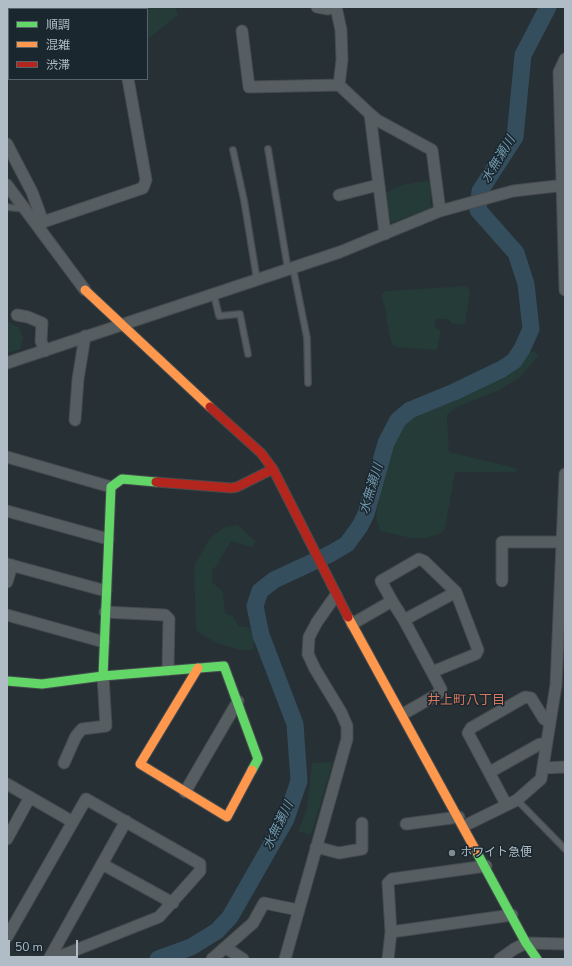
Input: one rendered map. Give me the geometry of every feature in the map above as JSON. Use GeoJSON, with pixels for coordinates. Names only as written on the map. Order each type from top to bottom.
{"type":"FeatureCollection","features":[{"type":"Feature","properties":{"kind":"street"},"geometry":{"type":"LineString","coordinates":[[317,7],[328,9],[336,7],[341,30],[342,60],[339,85]]}},
{"type":"Feature","properties":{"kind":"street"},"geometry":{"type":"LineString","coordinates":[[242,31],[249,87],[339,85],[377,120],[432,150],[440,211]]}},
{"type":"Feature","properties":{"kind":"street"},"geometry":{"type":"LineString","coordinates":[[565,59],[559,72],[564,185],[565,290]]}},
{"type":"Feature","properties":{"kind":"street"},"geometry":{"type":"LineString","coordinates":[[40,224],[143,188],[146,180],[128,80]]}},
{"type":"Feature","properties":{"kind":"street"},"geometry":{"type":"LineString","coordinates":[[370,114],[385,234]]}},
{"type":"Feature","properties":{"kind":"street"},"geometry":{"type":"LineString","coordinates":[[7,144],[32,192],[40,224]]}},
{"type":"Feature","properties":{"kind":"street"},"geometry":{"type":"LineString","coordinates":[[7,185],[25,209],[40,224],[85,290],[121,325],[261,453],[273,469],[336,595],[486,866],[526,943],[537,959]]}},
{"type":"Feature","properties":{"kind":"street"},"geometry":{"type":"LineString","coordinates":[[339,195],[378,185]]}},
{"type":"Feature","properties":{"kind":"street"},"geometry":{"type":"LineString","coordinates":[[7,363],[340,252],[440,211],[524,189],[564,185]]}},
{"type":"Feature","properties":{"kind":"street"},"geometry":{"type":"LineString","coordinates":[[17,315],[28,317],[42,323],[42,341],[45,351]]}},
{"type":"Feature","properties":{"kind":"street"},"geometry":{"type":"LineString","coordinates":[[75,420],[78,379],[85,336]]}},
{"type":"Feature","properties":{"kind":"street"},"geometry":{"type":"LineString","coordinates":[[7,457],[111,487]]}},
{"type":"Feature","properties":{"kind":"street"},"geometry":{"type":"LineString","coordinates":[[111,487],[122,479],[237,487],[273,469]]}},
{"type":"Feature","properties":{"kind":"street"},"geometry":{"type":"LineString","coordinates":[[406,824],[461,822],[512,802],[541,779],[550,722],[561,685],[561,542],[565,474]]}},
{"type":"Feature","properties":{"kind":"street"},"geometry":{"type":"LineString","coordinates":[[64,763],[76,736],[82,729],[106,726],[103,676],[111,487]]}},
{"type":"Feature","properties":{"kind":"street"},"geometry":{"type":"LineString","coordinates":[[7,510],[108,539]]}},
{"type":"Feature","properties":{"kind":"street"},"geometry":{"type":"LineString","coordinates":[[502,581],[502,542],[561,542]]}},
{"type":"Feature","properties":{"kind":"street"},"geometry":{"type":"LineString","coordinates":[[402,714],[440,692],[441,689],[381,581],[419,559],[424,561],[456,592],[478,650],[476,654],[432,672]]}},
{"type":"Feature","properties":{"kind":"street"},"geometry":{"type":"LineString","coordinates":[[7,582],[10,565],[106,591]]}},
{"type":"Feature","properties":{"kind":"street"},"geometry":{"type":"LineString","coordinates":[[404,620],[456,592]]}},
{"type":"Feature","properties":{"kind":"street"},"geometry":{"type":"LineString","coordinates":[[285,959],[347,739],[347,726],[341,712],[315,669],[308,654],[308,637],[336,595]]}},
{"type":"Feature","properties":{"kind":"street"},"geometry":{"type":"LineString","coordinates":[[352,624],[392,601]]}},
{"type":"Feature","properties":{"kind":"street"},"geometry":{"type":"LineString","coordinates":[[106,612],[165,615],[169,619],[168,670]]}},
{"type":"Feature","properties":{"kind":"street"},"geometry":{"type":"LineString","coordinates":[[7,615],[104,642]]}},
{"type":"Feature","properties":{"kind":"street"},"geometry":{"type":"LineString","coordinates":[[7,681],[42,684],[103,676],[168,670],[224,666],[258,759],[228,817],[140,764],[198,668]]}},
{"type":"Feature","properties":{"kind":"street"},"geometry":{"type":"LineString","coordinates":[[512,802],[490,772],[468,733],[471,728],[525,697],[531,698],[544,719],[550,722]]}},
{"type":"Feature","properties":{"kind":"street"},"geometry":{"type":"LineString","coordinates":[[185,792],[238,701]]}},
{"type":"Feature","properties":{"kind":"street"},"geometry":{"type":"LineString","coordinates":[[490,772],[540,744],[546,746]]}},
{"type":"Feature","properties":{"kind":"street"},"geometry":{"type":"LineString","coordinates":[[543,768],[565,767]]}},
{"type":"Feature","properties":{"kind":"street"},"geometry":{"type":"LineString","coordinates":[[7,784],[73,822]]}},
{"type":"Feature","properties":{"kind":"street"},"geometry":{"type":"LineString","coordinates":[[8,836],[30,797]]}},
{"type":"Feature","properties":{"kind":"street"},"geometry":{"type":"LineString","coordinates":[[7,937],[86,799],[200,864],[200,871],[159,917],[53,959]]}},
{"type":"Feature","properties":{"kind":"street"},"geometry":{"type":"LineString","coordinates":[[49,959],[126,821]]}},
{"type":"Feature","properties":{"kind":"street"},"geometry":{"type":"LineString","coordinates":[[316,847],[338,853],[362,849],[362,823]]}},
{"type":"Feature","properties":{"kind":"street"},"geometry":{"type":"LineString","coordinates":[[102,864],[173,903]]}},
{"type":"Feature","properties":{"kind":"street"},"geometry":{"type":"LineString","coordinates":[[388,959],[391,932],[388,883],[392,879],[486,866]]}},
{"type":"Feature","properties":{"kind":"street"},"geometry":{"type":"LineString","coordinates":[[212,959],[253,923],[264,903],[298,910]]}},
{"type":"Feature","properties":{"kind":"street"},"geometry":{"type":"LineString","coordinates":[[391,932],[512,915]]}},
{"type":"Feature","properties":{"kind":"street"},"geometry":{"type":"LineString","coordinates":[[500,959],[526,943],[565,944]]}},
{"type":"Feature","properties":{"kind":"street"},"geometry":{"type":"LineString","coordinates":[[226,948],[243,959]]}},
{"type":"Feature","properties":{"kind":"lane"},"geometry":{"type":"LineString","coordinates":[[268,149],[290,269],[307,338],[308,383]]}},
{"type":"Feature","properties":{"kind":"lane"},"geometry":{"type":"LineString","coordinates":[[233,150],[244,200],[257,280]]}},
{"type":"Feature","properties":{"kind":"lane"},"geometry":{"type":"LineString","coordinates":[[7,207],[25,209]]}},
{"type":"Feature","properties":{"kind":"lane"},"geometry":{"type":"LineString","coordinates":[[214,295],[220,316],[240,314],[248,354]]}},
{"type":"Feature","properties":{"kind":"lane"},"geometry":{"type":"LineString","coordinates":[[512,802],[565,847]]}},
{"type":"Feature","properties":{"kind":"green space"},"geometry":{"type":"Polygon","coordinates":[[[175,7],[178,15],[148,39],[148,8],[175,7]]]}},
{"type":"Feature","properties":{"kind":"green space"},"geometry":{"type":"Polygon","coordinates":[[[426,181],[430,182],[431,208],[391,223],[386,221],[384,194],[402,185],[426,181]]]}},
{"type":"Feature","properties":{"kind":"green space"},"geometry":{"type":"Polygon","coordinates":[[[467,286],[470,292],[465,324],[453,324],[448,319],[437,319],[434,326],[441,331],[437,350],[396,347],[392,345],[386,310],[381,296],[385,291],[467,286]]]}},
{"type":"Feature","properties":{"kind":"green space"},"geometry":{"type":"Polygon","coordinates":[[[7,322],[19,327],[23,338],[20,349],[7,353],[7,322]]]}},
{"type":"Feature","properties":{"kind":"green space"},"geometry":{"type":"Polygon","coordinates":[[[534,351],[539,355],[519,378],[497,391],[455,408],[447,415],[449,452],[516,468],[517,472],[455,472],[445,529],[441,533],[426,538],[411,538],[380,531],[376,517],[381,483],[397,426],[411,414],[504,371],[525,354],[534,351]]]}},
{"type":"Feature","properties":{"kind":"green space"},"geometry":{"type":"Polygon","coordinates":[[[238,525],[256,542],[252,547],[231,541],[217,565],[212,570],[212,582],[223,592],[225,613],[233,616],[239,626],[250,628],[255,639],[252,650],[241,650],[220,644],[196,630],[194,566],[210,538],[225,527],[238,525]]]}},
{"type":"Feature","properties":{"kind":"green space"},"geometry":{"type":"Polygon","coordinates":[[[333,762],[311,835],[298,831],[307,809],[312,763],[333,762]]]}},
{"type":"Feature","properties":{"kind":"waterway","name":"水無瀬川"},"geometry":{"type":"LineString","coordinates":[[158,959],[191,947],[217,931],[230,917],[286,819],[299,781],[295,724],[261,635],[255,606],[260,591],[274,580],[330,554],[347,544],[360,526],[366,514],[386,443],[398,420],[410,410],[454,392],[502,369],[514,361],[522,349],[531,329],[526,284],[516,253],[478,210],[480,191],[515,137],[523,55],[548,7]]}},
{"type":"Feature","properties":{"kind":"traffic: fast"},"geometry":{"type":"LineString","coordinates":[[103,676],[111,487],[122,479],[156,482]]}},
{"type":"Feature","properties":{"kind":"traffic: fast"},"geometry":{"type":"LineString","coordinates":[[7,681],[42,684],[103,676],[224,666],[258,759],[252,770]]}},
{"type":"Feature","properties":{"kind":"traffic: fast"},"geometry":{"type":"LineString","coordinates":[[476,851],[526,943],[537,959]]}},
{"type":"Feature","properties":{"kind":"traffic: slow"},"geometry":{"type":"LineString","coordinates":[[85,290],[210,407]]}},
{"type":"Feature","properties":{"kind":"traffic: slow"},"geometry":{"type":"LineString","coordinates":[[348,617],[476,851]]}},
{"type":"Feature","properties":{"kind":"traffic: slow"},"geometry":{"type":"LineString","coordinates":[[198,668],[140,764],[227,817],[252,770]]}},
{"type":"Feature","properties":{"kind":"traffic: jam"},"geometry":{"type":"LineString","coordinates":[[210,407],[261,453],[273,469],[348,617]]}},
{"type":"Feature","properties":{"kind":"traffic: jam"},"geometry":{"type":"LineString","coordinates":[[156,482],[231,488],[237,487],[273,469]]}},
{"type":"Feature","properties":{"kind":"place","name":"ホワイト急便"},"geometry":{"type":"Point","coordinates":[452,853]}},
{"type":"Feature","properties":{"kind":"district","name":"井上町八丁目"},"geometry":{"type":"Point","coordinates":[466,701]}}]}
